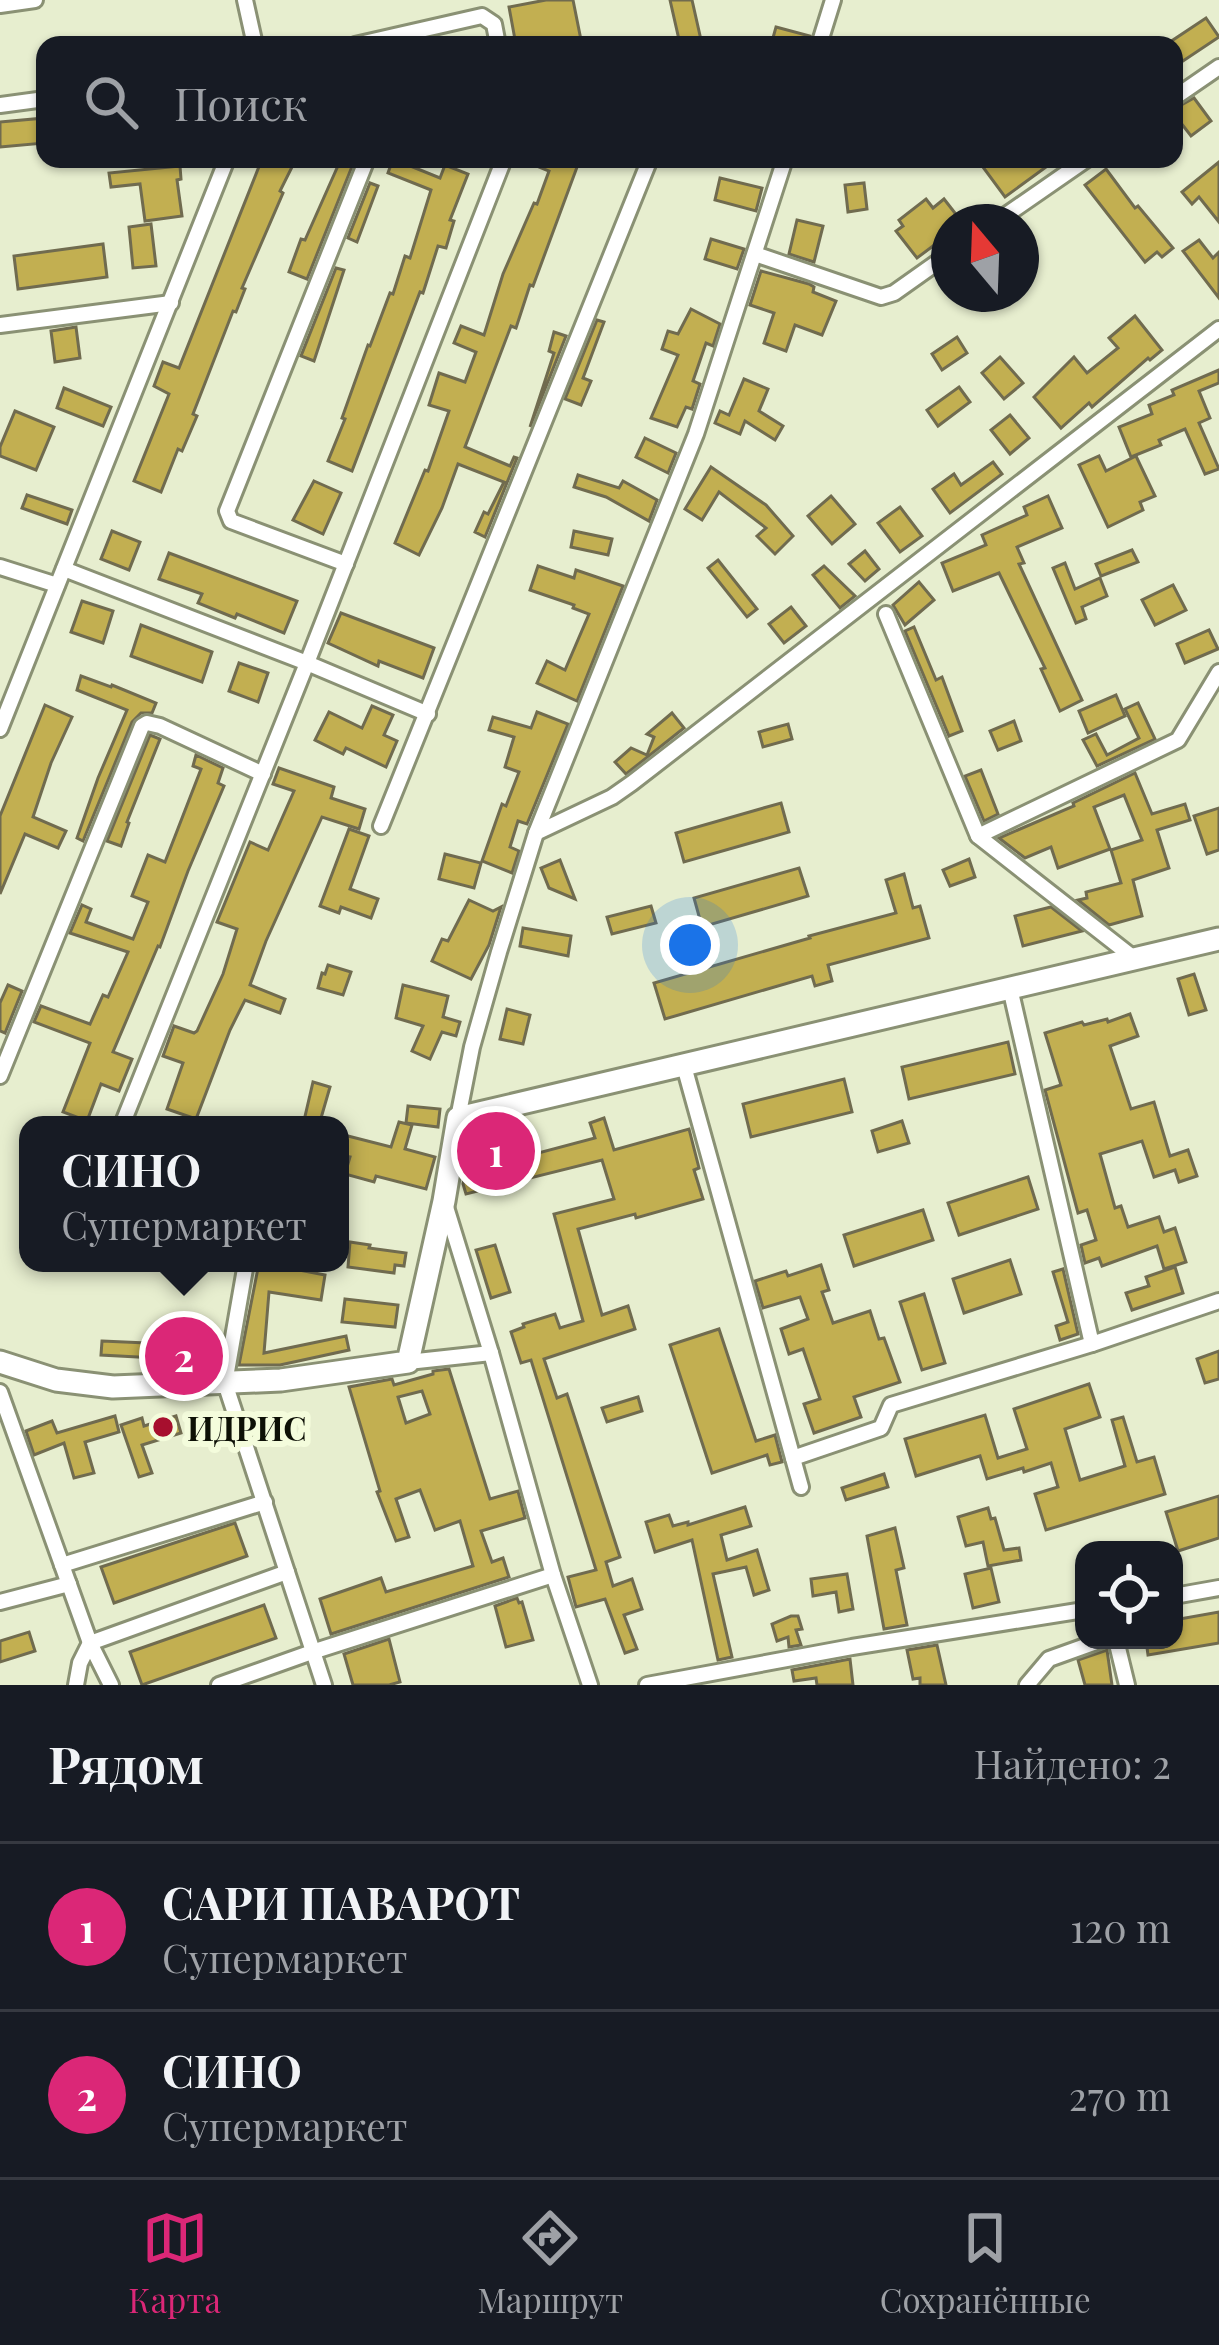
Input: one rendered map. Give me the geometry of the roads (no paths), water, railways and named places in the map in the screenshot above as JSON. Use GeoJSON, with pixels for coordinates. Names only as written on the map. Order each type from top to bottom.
{"type":"FeatureCollection","features":[{"type":"Feature","properties":{"kind":"street"},"geometry":{"type":"LineString","coordinates":[[0,5],[35,0]]}},
{"type":"Feature","properties":{"kind":"street"},"geometry":{"type":"LineString","coordinates":[[245,0],[252,36]]}},
{"type":"Feature","properties":{"kind":"street"},"geometry":{"type":"LineString","coordinates":[[822,36],[833,0]]}},
{"type":"Feature","properties":{"kind":"street"},"geometry":{"type":"LineString","coordinates":[[418,36],[482,16],[494,24],[496,36]]}},
{"type":"Feature","properties":{"kind":"street"},"geometry":{"type":"LineString","coordinates":[[1183,92],[1219,67]]}},
{"type":"Feature","properties":{"kind":"street"},"geometry":{"type":"LineString","coordinates":[[0,105],[36,100]]}},
{"type":"Feature","properties":{"kind":"street"},"geometry":{"type":"LineString","coordinates":[[0,728],[224,168]]}},
{"type":"Feature","properties":{"kind":"street"},"geometry":{"type":"LineString","coordinates":[[346,565],[231,521],[227,511],[363,168]]}},
{"type":"Feature","properties":{"kind":"street"},"geometry":{"type":"LineString","coordinates":[[126,1116],[500,168]]}},
{"type":"Feature","properties":{"kind":"street"},"geometry":{"type":"LineString","coordinates":[[381,826],[646,168]]}},
{"type":"Feature","properties":{"kind":"street"},"geometry":{"type":"LineString","coordinates":[[408,1362],[478,1028],[536,833],[696,434],[781,168]]}},
{"type":"Feature","properties":{"kind":"street"},"geometry":{"type":"LineString","coordinates":[[1022,204],[1074,168]]}},
{"type":"Feature","properties":{"kind":"street"},"geometry":{"type":"LineString","coordinates":[[755,254],[881,297],[931,267]]}},
{"type":"Feature","properties":{"kind":"street"},"geometry":{"type":"LineString","coordinates":[[0,325],[171,303]]}},
{"type":"Feature","properties":{"kind":"street"},"geometry":{"type":"LineString","coordinates":[[536,833],[632,783],[1219,329]]}},
{"type":"Feature","properties":{"kind":"street"},"geometry":{"type":"LineString","coordinates":[[0,567],[57,585]]}},
{"type":"Feature","properties":{"kind":"street"},"geometry":{"type":"LineString","coordinates":[[64,569],[428,714]]}},
{"type":"Feature","properties":{"kind":"street"},"geometry":{"type":"LineString","coordinates":[[886,614],[978,836],[1135,959]]}},
{"type":"Feature","properties":{"kind":"street"},"geometry":{"type":"LineString","coordinates":[[978,836],[1178,740],[1219,672]]}},
{"type":"Feature","properties":{"kind":"street"},"geometry":{"type":"LineString","coordinates":[[0,1076],[142,726],[160,726],[263,774]]}},
{"type":"Feature","properties":{"kind":"street"},"geometry":{"type":"LineString","coordinates":[[458,1118],[1219,939]]}},
{"type":"Feature","properties":{"kind":"street"},"geometry":{"type":"LineString","coordinates":[[1010,988],[1092,1344]]}},
{"type":"Feature","properties":{"kind":"street"},"geometry":{"type":"LineString","coordinates":[[685,1066],[801,1487]]}},
{"type":"Feature","properties":{"kind":"street"},"geometry":{"type":"LineString","coordinates":[[444,1201],[553,1575],[590,1685]]}},
{"type":"Feature","properties":{"kind":"street"},"geometry":{"type":"LineString","coordinates":[[244,1272],[225,1383],[324,1685]]}},
{"type":"Feature","properties":{"kind":"street"},"geometry":{"type":"LineString","coordinates":[[793,1458],[881,1428],[890,1405],[1219,1301]]}},
{"type":"Feature","properties":{"kind":"street"},"geometry":{"type":"LineString","coordinates":[[0,1362],[56,1380],[113,1387],[280,1380],[491,1353]]}},
{"type":"Feature","properties":{"kind":"street"},"geometry":{"type":"LineString","coordinates":[[0,1392],[91,1643],[111,1685]]}},
{"type":"Feature","properties":{"kind":"street"},"geometry":{"type":"LineString","coordinates":[[62,1565],[265,1502]]}},
{"type":"Feature","properties":{"kind":"street"},"geometry":{"type":"LineString","coordinates":[[76,1685],[80,1663],[91,1643],[287,1572]]}},
{"type":"Feature","properties":{"kind":"street"},"geometry":{"type":"LineString","coordinates":[[219,1685],[553,1575]]}},
{"type":"Feature","properties":{"kind":"street"},"geometry":{"type":"LineString","coordinates":[[0,1602],[69,1584]]}},
{"type":"Feature","properties":{"kind":"street"},"geometry":{"type":"LineString","coordinates":[[1183,1594],[1219,1588]]}},
{"type":"Feature","properties":{"kind":"street"},"geometry":{"type":"LineString","coordinates":[[647,1685],[1075,1611]]}},
{"type":"Feature","properties":{"kind":"street"},"geometry":{"type":"LineString","coordinates":[[1027,1685],[1049,1659],[1077,1649]]}},
{"type":"Feature","properties":{"kind":"street"},"geometry":{"type":"LineString","coordinates":[[1118,1649],[1127,1685]]}},
{"type":"Feature","properties":{"kind":"place","name":"САРИ ПАВАРОТ"},"geometry":{"type":"Point","coordinates":[496,1151]}},
{"type":"Feature","properties":{"kind":"place","name":"СИНО"},"geometry":{"type":"Point","coordinates":[184,1356]}},
{"type":"Feature","properties":{"kind":"place","name":"ИДРИС"},"geometry":{"type":"Point","coordinates":[163,1427]}}]}
